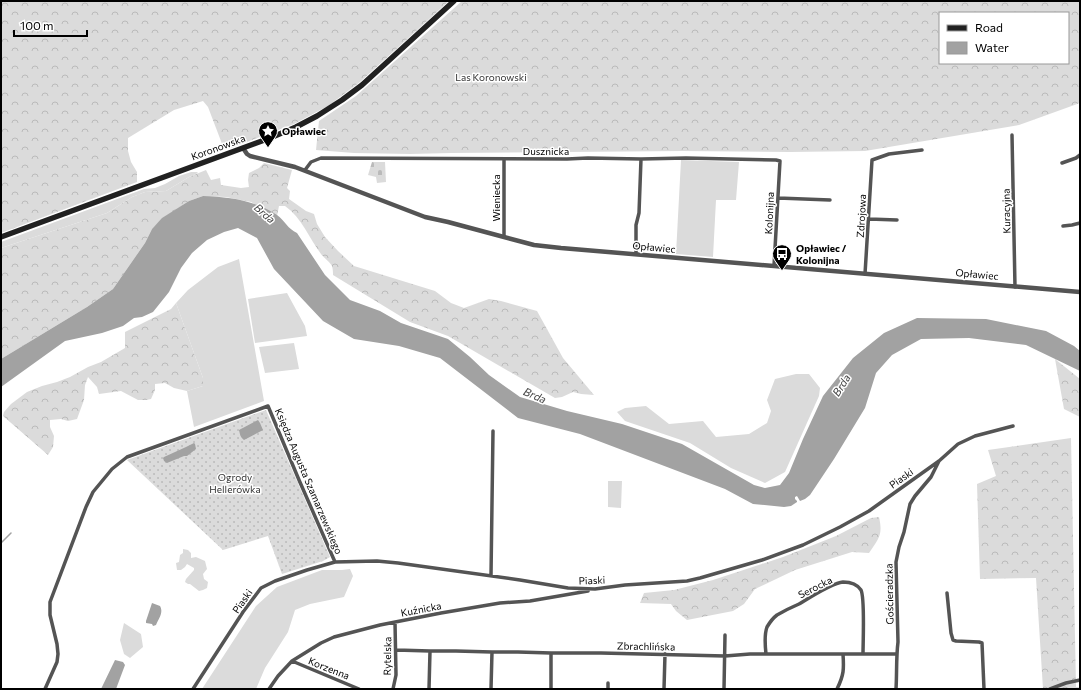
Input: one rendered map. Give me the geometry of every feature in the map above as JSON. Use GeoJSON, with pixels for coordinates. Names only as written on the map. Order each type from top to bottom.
{"type":"FeatureCollection","features":[{"type":"Feature","properties":{"kind":"main road","name":"Koronowska"},"geometry":{"type":"LineString","coordinates":[[1,237],[296,127],[317,116],[362,85],[454,1]]}},
{"type":"Feature","properties":{"kind":"street","name":"Kuracyjna"},"geometry":{"type":"LineString","coordinates":[[1012,135],[1015,287]]}},
{"type":"Feature","properties":{"kind":"street","name":"Opławiec"},"geometry":{"type":"LineString","coordinates":[[243,148],[250,156],[305,170],[425,217],[541,246],[1080,292]]}},
{"type":"Feature","properties":{"kind":"street","name":"Zdrojowa"},"geometry":{"type":"LineString","coordinates":[[865,274],[872,160],[889,154],[922,150]]}},
{"type":"Feature","properties":{"kind":"street"},"geometry":{"type":"LineString","coordinates":[[1062,163],[1080,155]]}},
{"type":"Feature","properties":{"kind":"street","name":"Dusznicka"},"geometry":{"type":"LineString","coordinates":[[305,170],[311,162],[321,158],[733,158],[780,160]]}},
{"type":"Feature","properties":{"kind":"street","name":"Wieniecka"},"geometry":{"type":"LineString","coordinates":[[504,159],[504,237]]}},
{"type":"Feature","properties":{"kind":"street"},"geometry":{"type":"LineString","coordinates":[[636,254],[636,225],[639,213],[641,159]]}},
{"type":"Feature","properties":{"kind":"street","name":"Kolonijna"},"geometry":{"type":"LineString","coordinates":[[774,266],[780,160]]}},
{"type":"Feature","properties":{"kind":"street"},"geometry":{"type":"LineString","coordinates":[[778,198],[830,200]]}},
{"type":"Feature","properties":{"kind":"street"},"geometry":{"type":"LineString","coordinates":[[869,219],[897,220]]}},
{"type":"Feature","properties":{"kind":"street"},"geometry":{"type":"LineString","coordinates":[[1063,226],[1080,223]]}},
{"type":"Feature","properties":{"kind":"street","name":"Księdza Augusta Szamarzewskiego"},"geometry":{"type":"LineString","coordinates":[[44,689],[57,662],[58,654],[50,615],[50,602],[93,492],[112,469],[127,457],[268,406],[335,562]]}},
{"type":"Feature","properties":{"kind":"street","name":"Piaski"},"geometry":{"type":"LineString","coordinates":[[193,689],[261,588],[289,576],[335,562],[360,561],[398,562],[568,588],[595,589],[625,585],[687,581],[762,560],[803,545],[869,511],[939,461],[958,444],[975,436],[1013,426]]}},
{"type":"Feature","properties":{"kind":"street"},"geometry":{"type":"LineString","coordinates":[[492,576],[493,431]]}},
{"type":"Feature","properties":{"kind":"street","name":"Gościeradzka"},"geometry":{"type":"LineString","coordinates":[[896,689],[896,654],[898,642],[896,562],[910,504],[931,477],[939,461]]}},
{"type":"Feature","properties":{"kind":"street","name":"Serocka"},"geometry":{"type":"LineString","coordinates":[[766,654],[766,632],[770,623],[777,615],[841,582],[853,583],[862,592],[863,654]]}},
{"type":"Feature","properties":{"kind":"street","name":"Kuźnicka"},"geometry":{"type":"LineString","coordinates":[[269,689],[278,676],[292,661],[329,638],[395,622],[500,603],[530,601],[595,589]]}},
{"type":"Feature","properties":{"kind":"street"},"geometry":{"type":"LineString","coordinates":[[947,593],[953,640],[980,642],[982,644],[984,689]]}},
{"type":"Feature","properties":{"kind":"street","name":"Rytelska"},"geometry":{"type":"LineString","coordinates":[[393,689],[396,674],[395,622]]}},
{"type":"Feature","properties":{"kind":"street"},"geometry":{"type":"LineString","coordinates":[[724,689],[726,635]]}},
{"type":"Feature","properties":{"kind":"street","name":"Zbrachlińska"},"geometry":{"type":"LineString","coordinates":[[396,650],[725,656],[750,654],[896,654]]}},
{"type":"Feature","properties":{"kind":"street"},"geometry":{"type":"LineString","coordinates":[[429,689],[430,651]]}},
{"type":"Feature","properties":{"kind":"street"},"geometry":{"type":"LineString","coordinates":[[491,689],[492,652]]}},
{"type":"Feature","properties":{"kind":"street"},"geometry":{"type":"LineString","coordinates":[[551,653],[551,689]]}},
{"type":"Feature","properties":{"kind":"street"},"geometry":{"type":"LineString","coordinates":[[664,689],[665,654]]}},
{"type":"Feature","properties":{"kind":"street"},"geometry":{"type":"LineString","coordinates":[[838,689],[844,670],[843,654]]}},
{"type":"Feature","properties":{"kind":"street","name":"Korzenna"},"geometry":{"type":"LineString","coordinates":[[292,661],[360,689]]}},
{"type":"Feature","properties":{"kind":"street"},"geometry":{"type":"LineString","coordinates":[[1050,689],[1080,680]]}},
{"type":"Feature","properties":{"kind":"street"},"geometry":{"type":"LineString","coordinates":[[608,683],[608,689]]}},
{"type":"Feature","properties":{"kind":"green space"},"geometry":{"type":"Polygon","coordinates":[[[1,1],[449,1],[360,82],[328,106],[294,124],[231,148],[224,149],[208,107],[203,101],[174,110],[128,138],[128,151],[131,162],[137,172],[137,182],[1,233],[1,1]]]}},
{"type":"Feature","properties":{"kind":"green space","name":"Las Koronowski"},"geometry":{"type":"Polygon","coordinates":[[[462,1],[1080,1],[1080,103],[1019,125],[865,151],[682,151],[410,154],[354,153],[316,150],[319,121],[356,96],[462,1]]]}},
{"type":"Feature","properties":{"kind":"green space"},"geometry":{"type":"Polygon","coordinates":[[[681,160],[739,162],[736,200],[716,200],[713,257],[676,254],[681,160]]]}},
{"type":"Feature","properties":{"kind":"green space"},"geometry":{"type":"Polygon","coordinates":[[[372,162],[385,162],[386,182],[377,183],[376,177],[368,175],[372,162]]]}},
{"type":"Feature","properties":{"kind":"green space"},"geometry":{"type":"Polygon","coordinates":[[[264,163],[292,170],[287,188],[290,191],[289,199],[306,211],[314,214],[317,224],[325,237],[354,266],[435,291],[451,303],[464,308],[489,299],[537,311],[563,358],[594,395],[573,392],[562,397],[555,398],[448,336],[410,322],[333,275],[333,268],[331,264],[321,254],[296,216],[285,206],[279,206],[277,216],[251,202],[226,197],[203,196],[189,201],[163,218],[152,229],[145,243],[113,289],[87,307],[1,359],[1,248],[107,213],[132,197],[145,192],[166,191],[189,177],[206,170],[211,180],[220,178],[221,185],[241,188],[249,187],[249,173],[259,168],[264,163]]]}},
{"type":"Feature","properties":{"kind":"green space"},"geometry":{"type":"Polygon","coordinates":[[[191,172],[198,173],[166,191],[145,192],[132,197],[107,213],[1,248],[1,242],[144,189],[155,188],[179,176],[191,172]]]}},
{"type":"Feature","properties":{"kind":"green space"},"geometry":{"type":"Polygon","coordinates":[[[239,259],[264,401],[194,427],[187,391],[203,386],[203,378],[176,303],[188,290],[218,267],[239,259]]]}},
{"type":"Feature","properties":{"kind":"green space"},"geometry":{"type":"Polygon","coordinates":[[[287,293],[305,326],[307,336],[255,343],[248,299],[287,293]]]}},
{"type":"Feature","properties":{"kind":"green space"},"geometry":{"type":"Polygon","coordinates":[[[176,303],[203,378],[203,386],[187,391],[174,388],[165,383],[155,384],[155,390],[151,399],[138,400],[121,391],[99,394],[97,387],[88,377],[85,385],[84,400],[77,419],[68,421],[61,419],[50,420],[50,427],[54,436],[53,447],[48,455],[3,416],[4,412],[11,404],[27,392],[70,377],[125,348],[125,332],[171,309],[176,303]]]}},
{"type":"Feature","properties":{"kind":"green space"},"geometry":{"type":"Polygon","coordinates":[[[294,343],[299,369],[265,373],[259,347],[294,343]]]}},
{"type":"Feature","properties":{"kind":"green space"},"geometry":{"type":"Polygon","coordinates":[[[1055,359],[1080,379],[1080,417],[1064,409],[1055,359]]]}},
{"type":"Feature","properties":{"kind":"green space"},"geometry":{"type":"Polygon","coordinates":[[[796,374],[809,374],[820,388],[819,396],[785,472],[765,483],[731,468],[690,443],[625,421],[617,412],[625,408],[646,406],[669,424],[703,421],[716,437],[749,434],[767,423],[771,411],[767,400],[775,379],[796,374]]]}},
{"type":"Feature","properties":{"kind":"green space","name":"Ogrody Hellerówka"},"geometry":{"type":"Polygon","coordinates":[[[266,410],[330,557],[323,561],[282,574],[268,536],[223,550],[127,460],[266,410]]]}},
{"type":"Feature","properties":{"kind":"green space"},"geometry":{"type":"Polygon","coordinates":[[[1071,438],[1076,687],[1080,687],[1080,689],[1043,689],[1036,578],[980,579],[977,484],[996,476],[988,450],[1071,438]]]}},
{"type":"Feature","properties":{"kind":"green space"},"geometry":{"type":"Polygon","coordinates":[[[608,481],[622,481],[621,508],[608,507],[608,481]]]}},
{"type":"Feature","properties":{"kind":"green space"},"geometry":{"type":"Polygon","coordinates":[[[879,517],[881,528],[879,536],[869,553],[852,552],[795,570],[755,589],[744,604],[733,611],[687,620],[676,611],[671,604],[640,603],[644,593],[674,590],[713,580],[783,557],[836,536],[871,518],[879,517]]]}},
{"type":"Feature","properties":{"kind":"green space"},"geometry":{"type":"Polygon","coordinates":[[[183,549],[188,550],[191,553],[191,558],[196,557],[205,561],[207,569],[203,574],[204,579],[208,582],[207,588],[199,591],[185,582],[194,568],[187,564],[181,570],[177,570],[176,563],[179,562],[183,549]]]}},
{"type":"Feature","properties":{"kind":"green space"},"geometry":{"type":"Polygon","coordinates":[[[350,569],[353,576],[344,597],[310,604],[295,610],[288,632],[265,668],[256,689],[202,689],[256,606],[277,587],[322,570],[350,569]]]}},
{"type":"Feature","properties":{"kind":"green space"},"geometry":{"type":"Polygon","coordinates":[[[124,623],[141,634],[143,647],[130,658],[124,654],[120,640],[124,623]]]}},
{"type":"Feature","properties":{"kind":"water","name":"Brda"},"geometry":{"type":"Polygon","coordinates":[[[203,196],[242,200],[260,206],[277,215],[297,233],[325,275],[350,300],[380,311],[401,323],[448,339],[489,375],[520,397],[567,411],[622,424],[682,444],[754,485],[765,488],[780,485],[789,473],[823,396],[853,358],[884,333],[917,318],[986,319],[1046,331],[1074,346],[1080,351],[1080,371],[1026,345],[969,338],[921,339],[892,355],[876,373],[865,408],[810,495],[800,501],[797,496],[795,497],[797,502],[791,506],[784,507],[753,504],[725,489],[580,434],[518,418],[440,358],[399,346],[354,339],[323,321],[274,269],[257,238],[238,228],[224,232],[207,240],[192,253],[181,268],[169,292],[153,312],[142,317],[134,318],[123,326],[102,333],[65,341],[1,387],[1,359],[87,307],[113,289],[145,243],[152,229],[162,218],[189,201],[203,196]]]}},
{"type":"Feature","properties":{"kind":"water"},"geometry":{"type":"Polygon","coordinates":[[[258,420],[263,430],[244,440],[241,437],[239,430],[258,420]]]}},
{"type":"Feature","properties":{"kind":"water"},"geometry":{"type":"Polygon","coordinates":[[[194,443],[196,449],[187,456],[167,463],[164,461],[164,457],[194,443]]]}},
{"type":"Feature","properties":{"kind":"water"},"geometry":{"type":"Polygon","coordinates":[[[152,603],[160,606],[161,609],[156,625],[153,626],[152,624],[146,623],[152,603]]]}},
{"type":"Feature","properties":{"kind":"water"},"geometry":{"type":"Polygon","coordinates":[[[115,660],[123,662],[125,665],[116,689],[101,689],[115,660]]]}},
{"type":"Feature","properties":{"kind":"waterway"},"geometry":{"type":"LineString","coordinates":[[1,543],[11,533]]}},
{"type":"Feature","properties":{"kind":"place","name":"Opławiec"},"geometry":{"type":"Point","coordinates":[268,148]}},
{"type":"Feature","properties":{"kind":"place","name":"Opławiec / Kolonijna"},"geometry":{"type":"Point","coordinates":[782,271]}}]}
